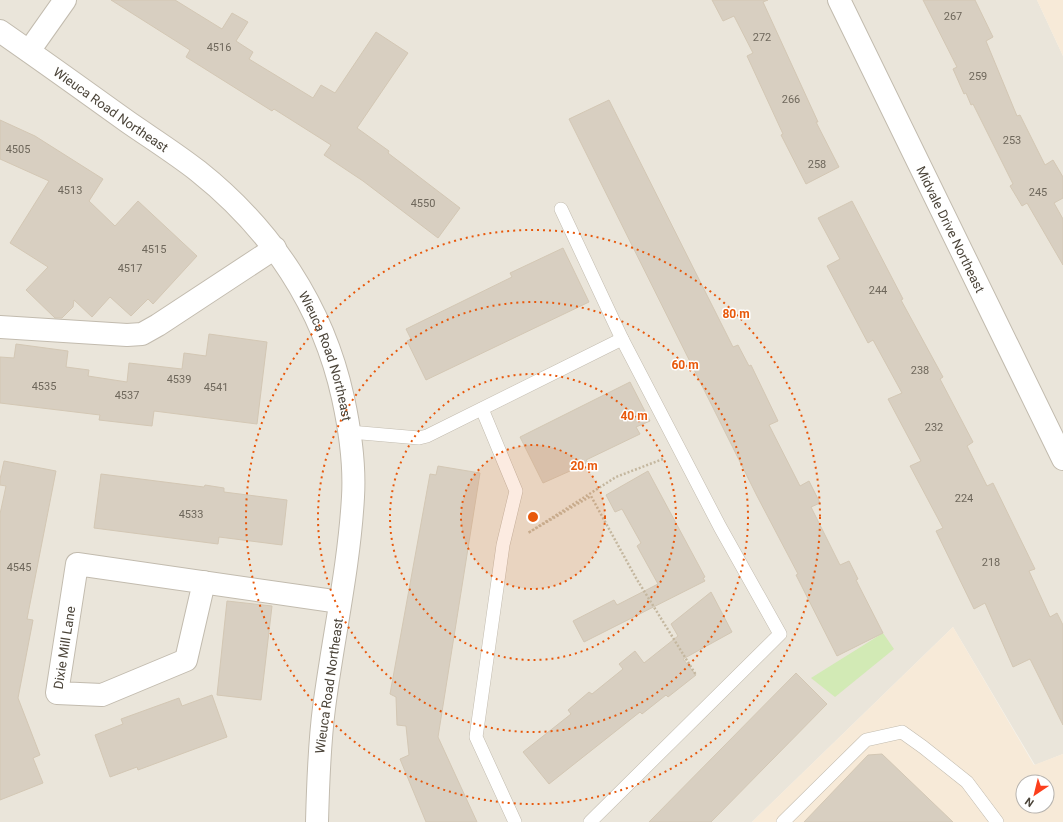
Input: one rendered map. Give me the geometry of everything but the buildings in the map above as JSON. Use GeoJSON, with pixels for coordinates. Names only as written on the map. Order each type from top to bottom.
{"type":"FeatureCollection","features":[{"type":"Feature","properties":{"kind":"street"},"geometry":{"type":"LineString","coordinates":[[29,51],[65,0]]}},
{"type":"Feature","properties":{"kind":"street","name":"Midvale Drive Northeast"},"geometry":{"type":"LineString","coordinates":[[839,0],[1063,459]]}},
{"type":"Feature","properties":{"kind":"street","name":"Wieuca Road Northeast"},"geometry":{"type":"LineString","coordinates":[[0,31],[198,171],[244,213],[275,248],[301,286],[321,328],[337,371],[350,432],[354,493],[351,533],[324,708],[318,765],[317,822]]}},
{"type":"Feature","properties":{"kind":"street"},"geometry":{"type":"LineString","coordinates":[[0,327],[107,335],[142,334],[275,248]]}},
{"type":"Feature","properties":{"kind":"street","name":"Dixie Mill Lane"},"geometry":{"type":"LineString","coordinates":[[204,582],[186,660],[102,695],[57,693],[77,564],[204,582],[340,602]]}},
{"type":"Feature","properties":{"kind":"lane"},"geometry":{"type":"LineString","coordinates":[[561,209],[622,339],[720,527],[780,634],[590,822]]}},
{"type":"Feature","properties":{"kind":"lane"},"geometry":{"type":"LineString","coordinates":[[350,432],[419,438],[427,436],[622,339]]}},
{"type":"Feature","properties":{"kind":"lane"},"geometry":{"type":"LineString","coordinates":[[482,409],[516,491],[503,545],[476,737],[515,822]]}},
{"type":"Feature","properties":{"kind":"lane"},"geometry":{"type":"LineString","coordinates":[[783,822],[866,740],[902,732],[923,746],[967,782],[997,822]]}},
{"type":"Feature","properties":{"kind":"path"},"geometry":{"type":"LineString","coordinates":[[681,451],[616,477],[528,533],[591,496],[636,578],[696,675]]}},
{"type":"Feature","properties":{"kind":"shaded area"},"geometry":{"type":"Polygon","coordinates":[[[0,0],[1037,0],[1063,56],[1063,754],[1035,765],[953,627],[752,822],[0,822],[0,0]]]}},
{"type":"Feature","properties":{"kind":"shaded area"},"geometry":{"type":"Polygon","coordinates":[[[1037,0],[1063,0],[1063,56],[1037,0]]]}},
{"type":"Feature","properties":{"kind":"shaded area"},"geometry":{"type":"Polygon","coordinates":[[[953,627],[1034,765],[1063,754],[1063,822],[752,822],[953,627]]]}},
{"type":"Feature","properties":{"kind":"green space"},"geometry":{"type":"Polygon","coordinates":[[[883,633],[894,649],[835,697],[811,678],[883,633]]]}}]}
